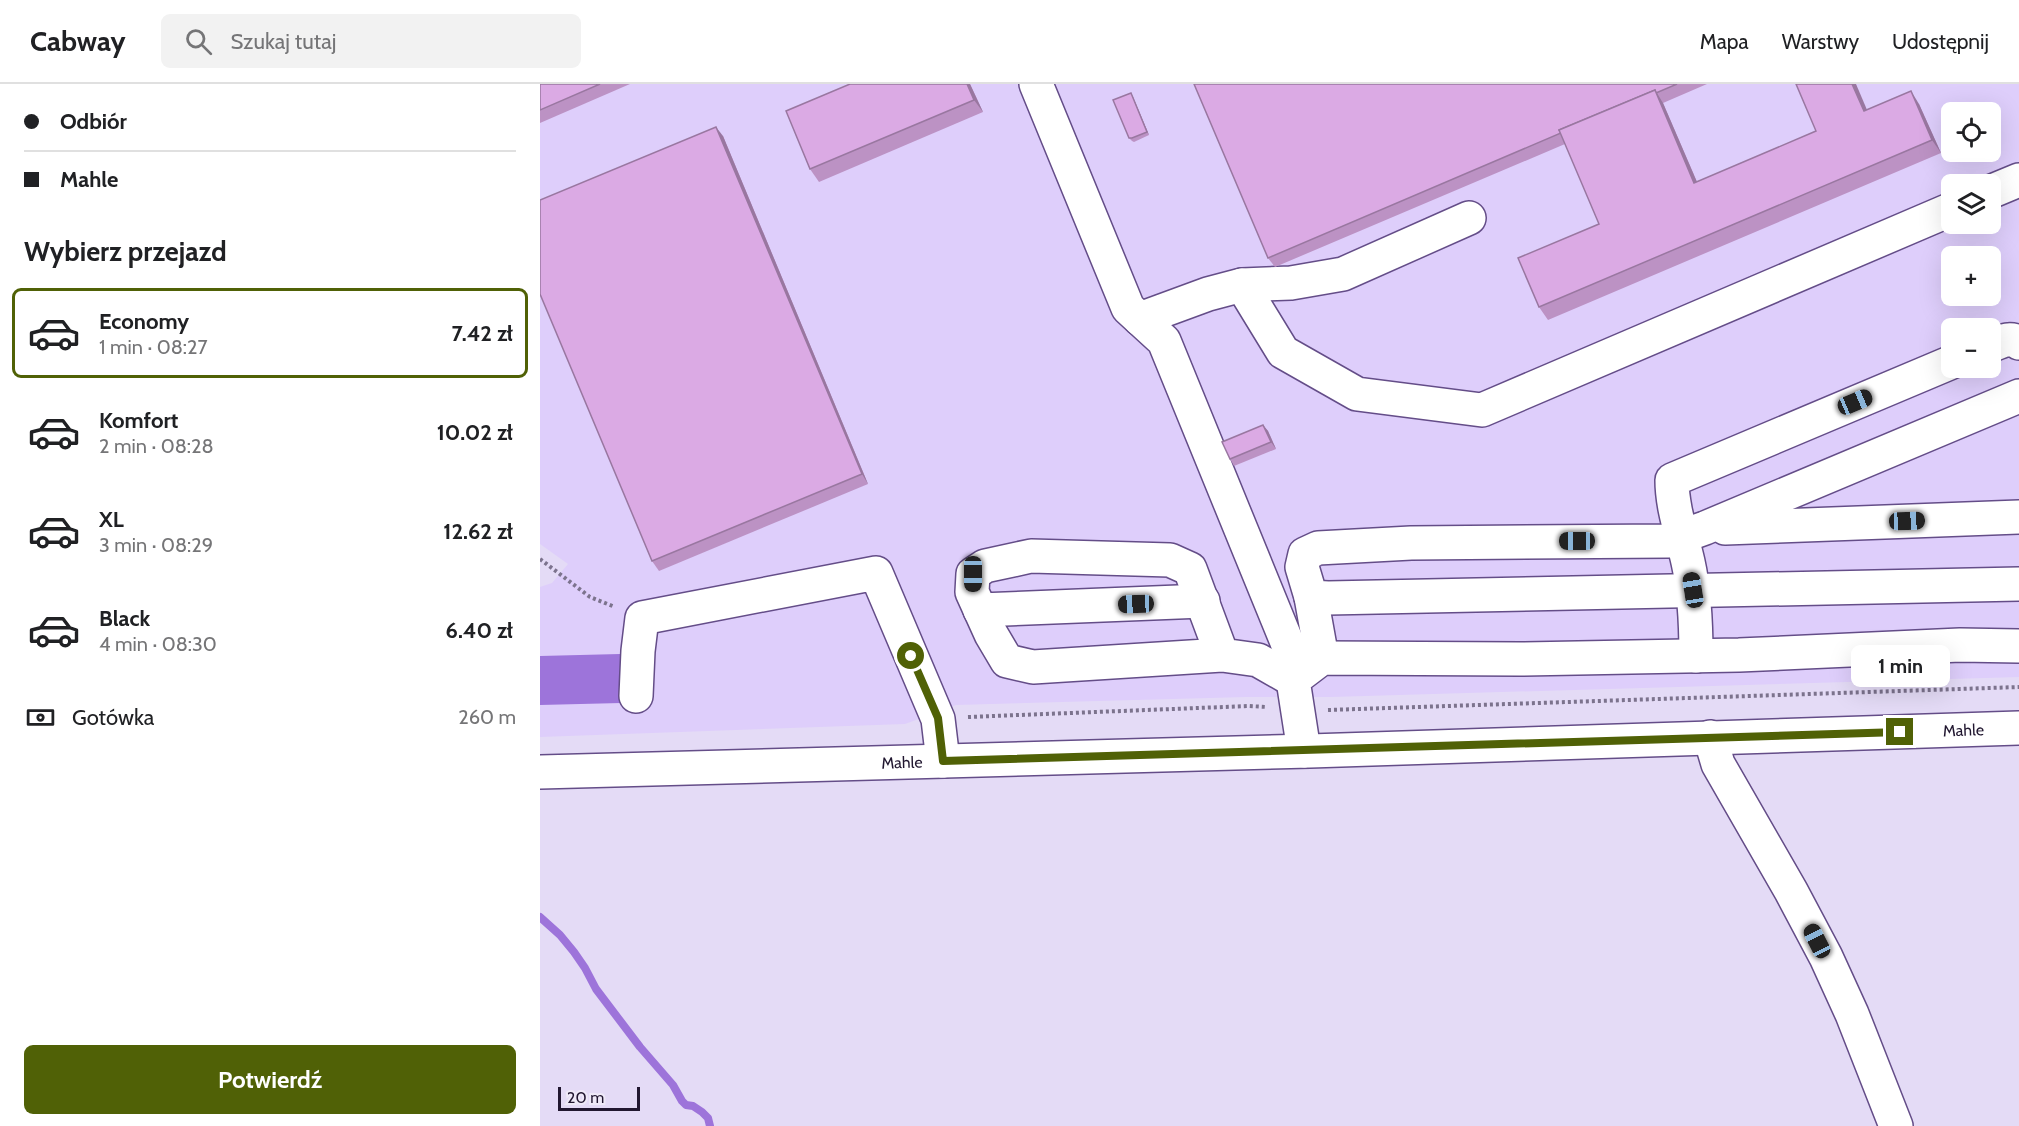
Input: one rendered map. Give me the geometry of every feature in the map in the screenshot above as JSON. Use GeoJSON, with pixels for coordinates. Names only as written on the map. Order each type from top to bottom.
{"type":"FeatureCollection","features":[{"type":"Feature","properties":{"kind":"street"},"geometry":{"type":"LineString","coordinates":[[1036,84],[1128,308],[1164,341],[1291,652],[1304,751]]}},
{"type":"Feature","properties":{"kind":"street"},"geometry":{"type":"LineString","coordinates":[[2001,187],[2019,180]]}},
{"type":"Feature","properties":{"kind":"street"},"geometry":{"type":"LineString","coordinates":[[1242,285],[1283,352],[1357,394],[1482,410],[1941,213]]}},
{"type":"Feature","properties":{"kind":"street"},"geometry":{"type":"LineString","coordinates":[[1140,319],[1208,294],[1242,285],[1291,283],[1343,274],[1469,218]]}},
{"type":"Feature","properties":{"kind":"street"},"geometry":{"type":"LineString","coordinates":[[2001,342],[2015,340],[2019,343]]}},
{"type":"Feature","properties":{"kind":"street"},"geometry":{"type":"LineString","coordinates":[[1696,656],[1693,532],[1672,497],[1672,480],[1941,367]]}},
{"type":"Feature","properties":{"kind":"street"},"geometry":{"type":"LineString","coordinates":[[1322,658],[1311,597],[1302,567],[1305,554],[1318,548],[1432,543],[1670,541],[2019,396]]}},
{"type":"Feature","properties":{"kind":"street"},"geometry":{"type":"LineString","coordinates":[[1693,532],[2019,517]]}},
{"type":"Feature","properties":{"kind":"street"},"geometry":{"type":"LineString","coordinates":[[1222,655],[1190,569],[1170,560],[1031,556],[985,566],[973,574],[972,592],[1007,661],[1033,667],[1222,655],[1258,660],[1293,680]]}},
{"type":"Feature","properties":{"kind":"street"},"geometry":{"type":"LineString","coordinates":[[636,696],[642,618],[876,573],[938,718],[943,761]]}},
{"type":"Feature","properties":{"kind":"street"},"geometry":{"type":"LineString","coordinates":[[1311,597],[2019,584]]}},
{"type":"Feature","properties":{"kind":"street"},"geometry":{"type":"LineString","coordinates":[[980,610],[1203,602]]}},
{"type":"Feature","properties":{"kind":"street"},"geometry":{"type":"LineString","coordinates":[[1293,680],[1322,658],[1520,659],[1696,656],[1960,645],[2019,646]]}},
{"type":"Feature","properties":{"kind":"street","name":"Mahle"},"geometry":{"type":"LineString","coordinates":[[540,772],[2019,728]]}},
{"type":"Feature","properties":{"kind":"street"},"geometry":{"type":"LineString","coordinates":[[1710,737],[1718,764],[1826,957],[1852,1014],[1896,1126]]}},
{"type":"Feature","properties":{"kind":"path"},"geometry":{"type":"LineString","coordinates":[[540,559],[590,597],[642,618]]}},
{"type":"Feature","properties":{"kind":"shaded area"},"geometry":{"type":"Polygon","coordinates":[[[540,84],[2019,84],[2019,677],[1331,697],[1246,697],[956,705],[905,724],[540,737],[540,587],[552,583],[568,564],[540,544],[540,84]]]}},
{"type":"Feature","properties":{"kind":"shaded area"},"geometry":{"type":"Polygon","coordinates":[[[620,654],[621,703],[540,705],[540,656],[620,654]]]}},
{"type":"Feature","properties":{"kind":"building"},"geometry":{"type":"Polygon","coordinates":[[[540,84],[600,84],[540,110],[540,84]]]}},
{"type":"Feature","properties":{"kind":"building"},"geometry":{"type":"Polygon","coordinates":[[[850,84],[967,84],[974,100],[810,169],[786,111],[850,84]]]}},
{"type":"Feature","properties":{"kind":"building"},"geometry":{"type":"Polygon","coordinates":[[[1194,84],[1677,84],[1656,93],[1655,90],[1559,130],[1561,133],[1268,258],[1194,84]]]}},
{"type":"Feature","properties":{"kind":"building"},"geometry":{"type":"Polygon","coordinates":[[[1796,84],[1852,84],[1864,111],[1911,91],[1932,140],[1539,307],[1518,258],[1599,224],[1559,130],[1655,90],[1694,183],[1816,131],[1796,84]]]}},
{"type":"Feature","properties":{"kind":"building"},"geometry":{"type":"Polygon","coordinates":[[[1131,93],[1147,132],[1129,138],[1113,100],[1131,93]]]}},
{"type":"Feature","properties":{"kind":"building"},"geometry":{"type":"Polygon","coordinates":[[[716,127],[862,474],[652,561],[540,294],[540,200],[716,127]]]}},
{"type":"Feature","properties":{"kind":"building"},"geometry":{"type":"Polygon","coordinates":[[[1263,425],[1271,442],[1230,459],[1222,442],[1263,425]]]}},
{"type":"Feature","properties":{"kind":"waterway"},"geometry":{"type":"LineString","coordinates":[[540,917],[560,935],[574,952],[596,989],[640,1047],[673,1085],[682,1101],[702,1112],[708,1118],[710,1126]]}},
{"type":"Feature","properties":{"kind":"route"},"geometry":{"type":"LineString","coordinates":[[911,656],[938,718],[943,761],[1900,732]]}}]}
